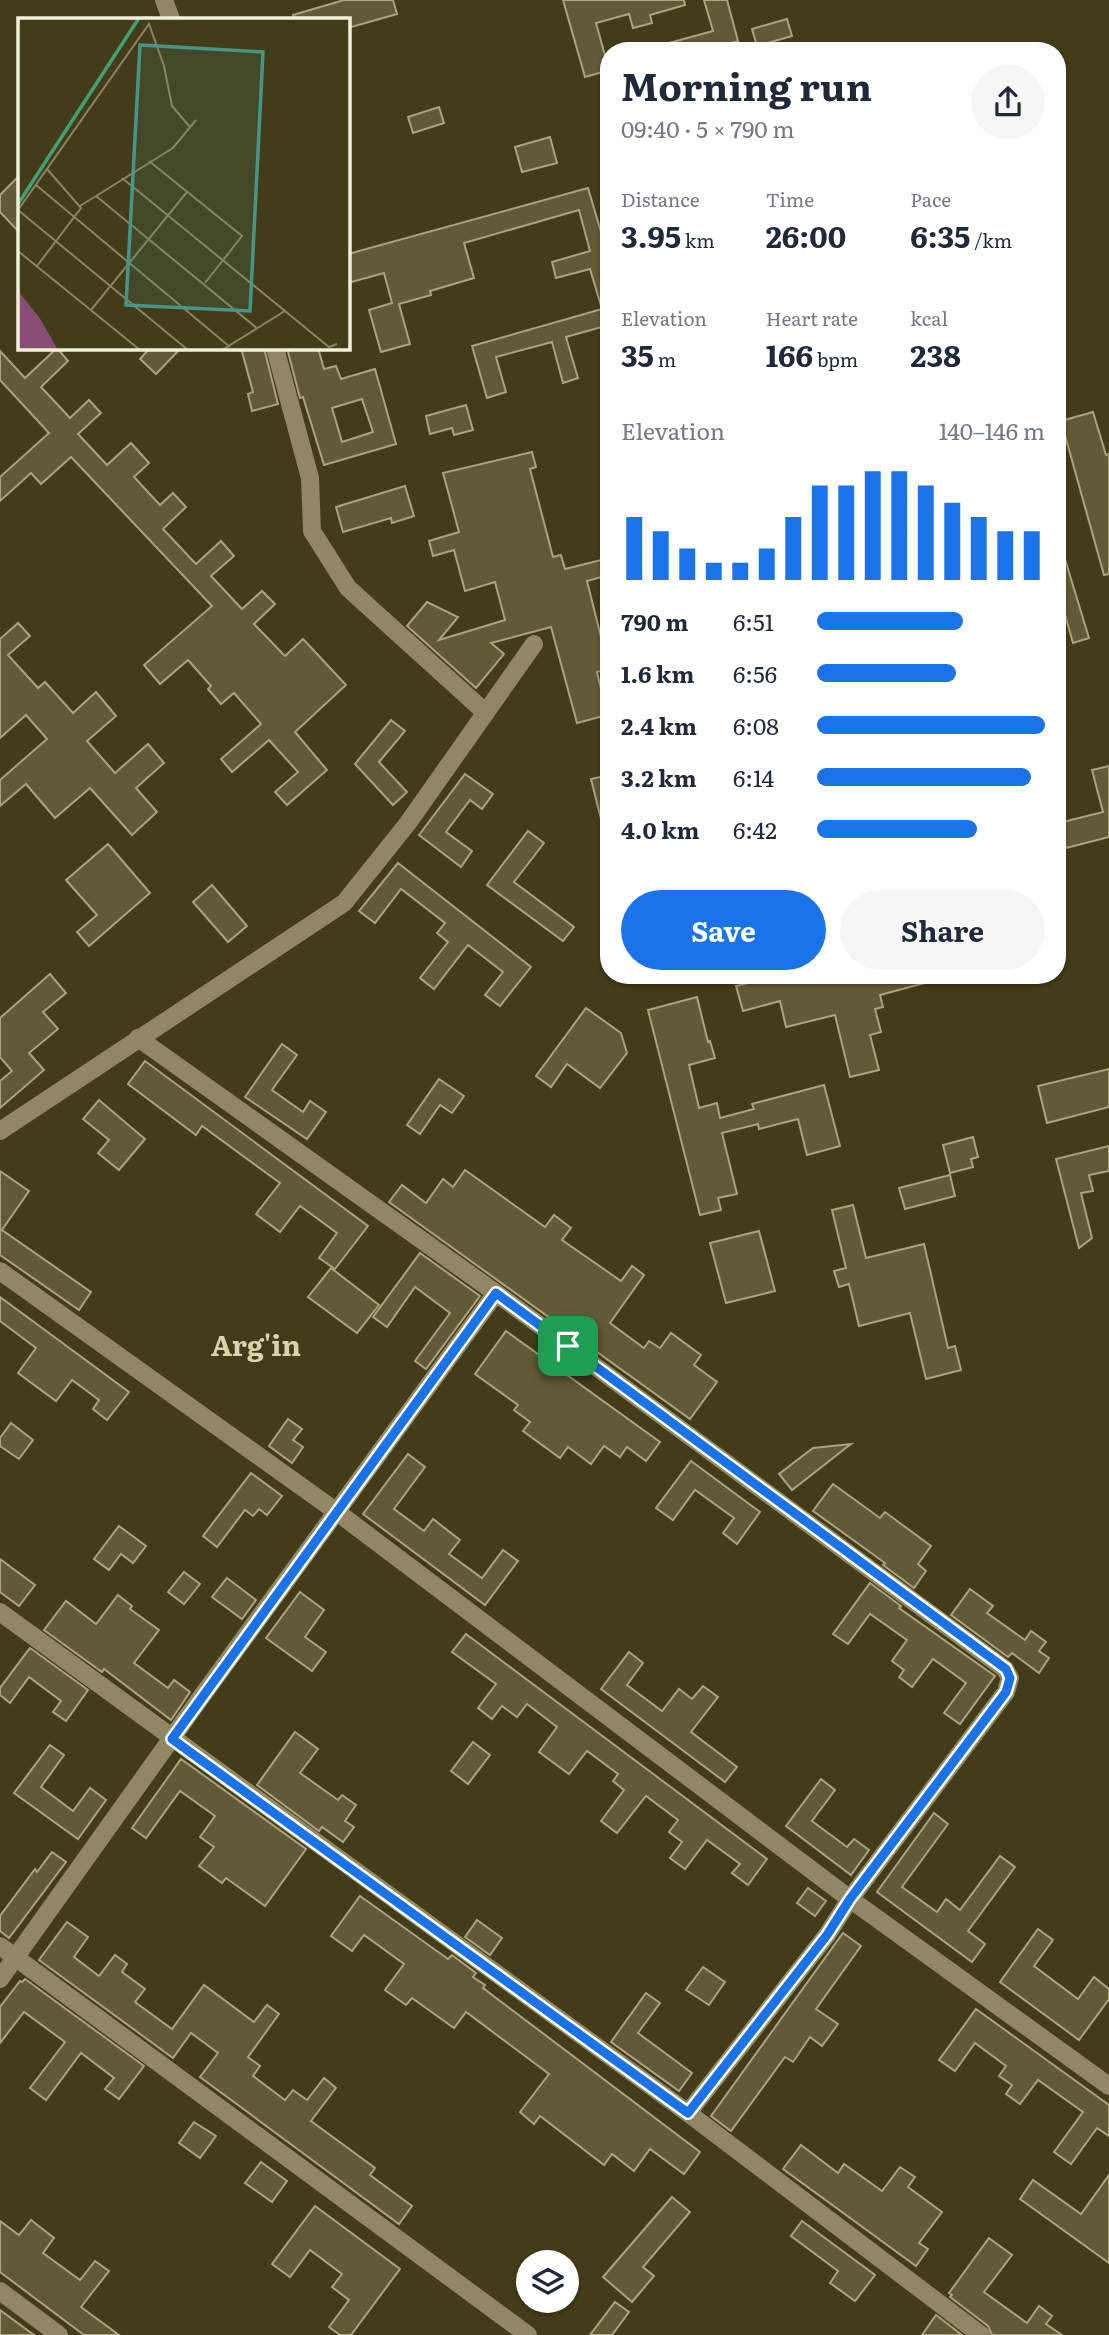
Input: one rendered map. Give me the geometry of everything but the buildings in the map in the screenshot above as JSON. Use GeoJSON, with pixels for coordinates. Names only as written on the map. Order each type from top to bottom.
{"type":"FeatureCollection","features":[{"type":"Feature","properties":{"kind":"street"},"geometry":{"type":"LineString","coordinates":[[164,0],[171,18]]}},
{"type":"Feature","properties":{"kind":"street"},"geometry":{"type":"LineString","coordinates":[[276,350],[310,478],[312,531],[348,589],[486,713]]}},
{"type":"Feature","properties":{"kind":"street"},"geometry":{"type":"LineString","coordinates":[[0,1131],[344,903],[408,823],[534,645]]}},
{"type":"Feature","properties":{"kind":"street"},"geometry":{"type":"LineString","coordinates":[[138,1038],[496,1293],[1006,1669],[1010,1678],[1006,1692],[850,1899],[827,1935],[688,2113]]}},
{"type":"Feature","properties":{"kind":"street"},"geometry":{"type":"LineString","coordinates":[[0,1271],[337,1512],[850,1899],[1109,2086]]}},
{"type":"Feature","properties":{"kind":"street"},"geometry":{"type":"LineString","coordinates":[[0,1979],[496,1293]]}},
{"type":"Feature","properties":{"kind":"street"},"geometry":{"type":"LineString","coordinates":[[0,1612],[688,2113],[981,2335]]}},
{"type":"Feature","properties":{"kind":"street"},"geometry":{"type":"LineString","coordinates":[[0,1946],[527,2335]]}},
{"type":"Feature","properties":{"kind":"street"},"geometry":{"type":"LineString","coordinates":[[0,2291],[60,2335]]}},
{"type":"Feature","properties":{"kind":"district","name":"Arg'in"},"geometry":{"type":"Point","coordinates":[256,1344]}},
{"type":"Feature","properties":{"kind":"route"},"geometry":{"type":"LineString","coordinates":[[496,1293],[568,1346],[1006,1669],[1010,1678],[1006,1692],[850,1899],[827,1935],[688,2113],[172,1739],[496,1293]]}}]}
